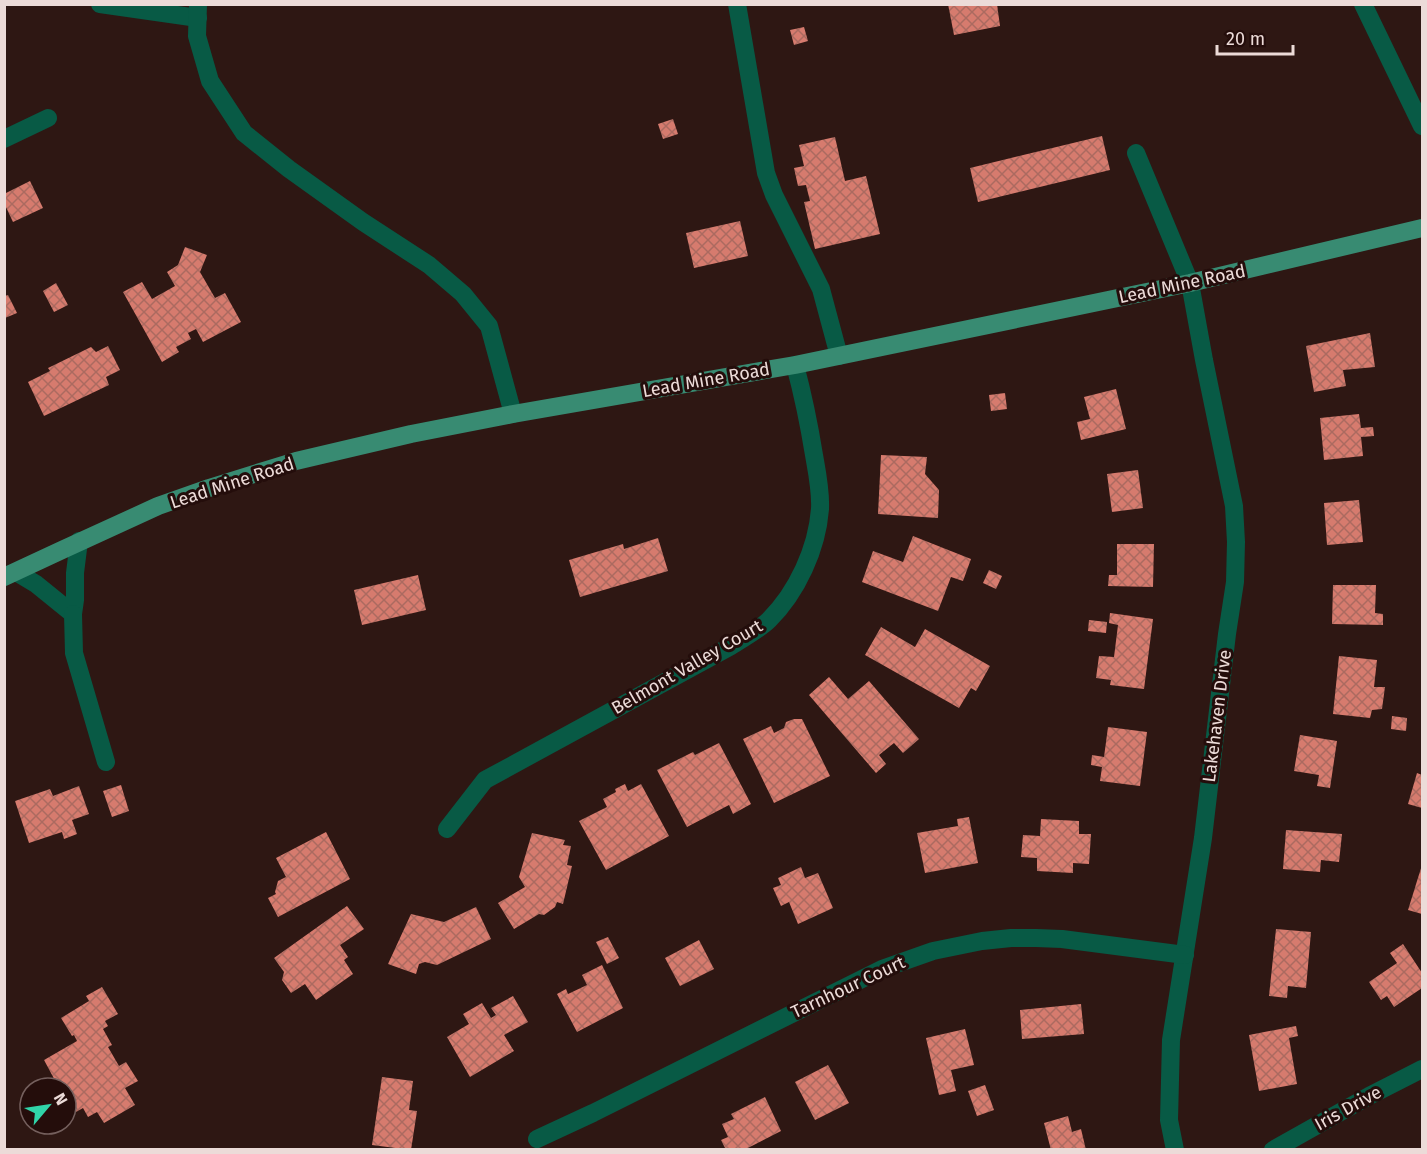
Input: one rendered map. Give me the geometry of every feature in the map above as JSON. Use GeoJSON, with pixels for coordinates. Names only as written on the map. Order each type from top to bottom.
{"type":"FeatureCollection","features":[{"type":"Feature","properties":{"kind":"main road","name":"Lead Mine Road"},"geometry":{"type":"LineString","coordinates":[[10,574],[158,506],[297,461],[411,434],[513,414],[839,356],[1190,283],[1422,228]]}},
{"type":"Feature","properties":{"kind":"street"},"geometry":{"type":"LineString","coordinates":[[100,4],[198,11],[197,36],[210,81],[244,133],[289,169],[363,222],[429,265],[464,294],[489,326],[513,414]]}},
{"type":"Feature","properties":{"kind":"street"},"geometry":{"type":"LineString","coordinates":[[736,4],[766,173],[774,195],[821,289],[839,356]]}},
{"type":"Feature","properties":{"kind":"street"},"geometry":{"type":"LineString","coordinates":[[1363,4],[1422,126]]}},
{"type":"Feature","properties":{"kind":"street"},"geometry":{"type":"LineString","coordinates":[[4,140],[48,118]]}},
{"type":"Feature","properties":{"kind":"street","name":"Lakehaven Drive"},"geometry":{"type":"LineString","coordinates":[[1136,153],[1190,283],[1234,506],[1236,542],[1235,582],[1203,838],[1171,1040],[1169,1120],[1176,1149]]}},
{"type":"Feature","properties":{"kind":"street","name":"Belmont Valley Court"},"geometry":{"type":"LineString","coordinates":[[447,829],[485,780],[731,646],[768,621],[787,597],[803,572],[814,543],[820,510],[818,478],[795,365]]}},
{"type":"Feature","properties":{"kind":"street"},"geometry":{"type":"LineString","coordinates":[[79,542],[73,614],[74,653],[106,762]]}},
{"type":"Feature","properties":{"kind":"street"},"geometry":{"type":"LineString","coordinates":[[10,574],[36,584],[73,614]]}},
{"type":"Feature","properties":{"kind":"street","name":"Tarnhour Court"},"geometry":{"type":"LineString","coordinates":[[537,1139],[882,969],[933,951],[982,941],[1036,938],[1062,939],[1185,955]]}},
{"type":"Feature","properties":{"kind":"street","name":"Iris Drive"},"geometry":{"type":"LineString","coordinates":[[1273,1149],[1422,1069]]}},
{"type":"Feature","properties":{"kind":"building"},"geometry":{"type":"Polygon","coordinates":[[[948,4],[997,4],[1000,26],[954,35],[948,4]]]}},
{"type":"Feature","properties":{"kind":"building"},"geometry":{"type":"Polygon","coordinates":[[[804,27],[808,41],[794,45],[790,30],[804,27]]]}},
{"type":"Feature","properties":{"kind":"building"},"geometry":{"type":"Polygon","coordinates":[[[673,119],[678,134],[663,139],[658,124],[673,119]]]}},
{"type":"Feature","properties":{"kind":"building"},"geometry":{"type":"Polygon","coordinates":[[[1102,136],[1110,170],[978,202],[970,168],[1102,136]]]}},
{"type":"Feature","properties":{"kind":"building"},"geometry":{"type":"Polygon","coordinates":[[[835,137],[845,181],[866,176],[880,234],[815,249],[804,202],[810,201],[806,185],[798,186],[794,168],[804,166],[799,145],[835,137]]]}},
{"type":"Feature","properties":{"kind":"building"},"geometry":{"type":"Polygon","coordinates":[[[30,181],[43,208],[13,222],[4,203],[4,194],[30,181]]]}},
{"type":"Feature","properties":{"kind":"building"},"geometry":{"type":"Polygon","coordinates":[[[740,221],[748,256],[694,268],[686,233],[740,221]]]}},
{"type":"Feature","properties":{"kind":"building"},"geometry":{"type":"Polygon","coordinates":[[[185,247],[207,255],[200,272],[215,298],[225,293],[241,322],[203,342],[196,329],[188,333],[191,339],[176,347],[179,352],[162,362],[123,292],[142,282],[152,299],[175,286],[167,272],[178,265],[185,247]]]}},
{"type":"Feature","properties":{"kind":"building"},"geometry":{"type":"Polygon","coordinates":[[[56,283],[68,305],[54,312],[43,291],[56,283]]]}},
{"type":"Feature","properties":{"kind":"building"},"geometry":{"type":"Polygon","coordinates":[[[8,295],[17,313],[5,318],[4,296],[8,295]]]}},
{"type":"Feature","properties":{"kind":"building"},"geometry":{"type":"Polygon","coordinates":[[[1370,333],[1375,367],[1343,370],[1346,386],[1314,392],[1306,346],[1370,333]]]}},
{"type":"Feature","properties":{"kind":"building"},"geometry":{"type":"Polygon","coordinates":[[[108,346],[120,370],[106,377],[109,385],[44,416],[28,382],[50,371],[48,368],[91,347],[96,352],[108,346]]]}},
{"type":"Feature","properties":{"kind":"building"},"geometry":{"type":"Polygon","coordinates":[[[1116,389],[1126,429],[1081,440],[1077,422],[1090,419],[1084,397],[1116,389]]]}},
{"type":"Feature","properties":{"kind":"building"},"geometry":{"type":"Polygon","coordinates":[[[1005,393],[1007,409],[991,411],[989,395],[1005,393]]]}},
{"type":"Feature","properties":{"kind":"building"},"geometry":{"type":"Polygon","coordinates":[[[1359,414],[1361,428],[1373,427],[1374,436],[1361,437],[1363,456],[1324,460],[1320,418],[1359,414]]]}},
{"type":"Feature","properties":{"kind":"building"},"geometry":{"type":"Polygon","coordinates":[[[881,455],[927,457],[925,474],[939,490],[938,518],[878,514],[881,455]]]}},
{"type":"Feature","properties":{"kind":"building"},"geometry":{"type":"Polygon","coordinates":[[[1138,470],[1143,508],[1112,512],[1107,474],[1138,470]]]}},
{"type":"Feature","properties":{"kind":"building"},"geometry":{"type":"Polygon","coordinates":[[[1359,500],[1363,542],[1327,545],[1324,503],[1359,500]]]}},
{"type":"Feature","properties":{"kind":"building"},"geometry":{"type":"Polygon","coordinates":[[[913,536],[971,559],[963,581],[951,577],[938,611],[862,582],[873,551],[903,562],[913,536]]]}},
{"type":"Feature","properties":{"kind":"building"},"geometry":{"type":"Polygon","coordinates":[[[658,538],[668,571],[580,597],[569,560],[623,544],[624,549],[658,538]]]}},
{"type":"Feature","properties":{"kind":"building"},"geometry":{"type":"Polygon","coordinates":[[[1117,544],[1154,544],[1153,587],[1108,586],[1109,575],[1117,575],[1117,544]]]}},
{"type":"Feature","properties":{"kind":"building"},"geometry":{"type":"Polygon","coordinates":[[[989,570],[1002,576],[996,589],[983,583],[989,570]]]}},
{"type":"Feature","properties":{"kind":"building"},"geometry":{"type":"Polygon","coordinates":[[[418,575],[426,610],[362,625],[354,590],[418,575]]]}},
{"type":"Feature","properties":{"kind":"building"},"geometry":{"type":"Polygon","coordinates":[[[1333,585],[1376,585],[1375,613],[1383,614],[1383,625],[1332,624],[1333,585]]]}},
{"type":"Feature","properties":{"kind":"building"},"geometry":{"type":"Polygon","coordinates":[[[1110,613],[1153,619],[1144,689],[1110,685],[1111,680],[1096,678],[1099,656],[1114,657],[1118,625],[1109,623],[1110,613]]]}},
{"type":"Feature","properties":{"kind":"building"},"geometry":{"type":"Polygon","coordinates":[[[1089,620],[1107,622],[1106,633],[1088,631],[1089,620]]]}},
{"type":"Feature","properties":{"kind":"building"},"geometry":{"type":"Polygon","coordinates":[[[881,627],[915,647],[925,629],[990,666],[976,691],[971,688],[959,708],[865,655],[881,627]]]}},
{"type":"Feature","properties":{"kind":"building"},"geometry":{"type":"Polygon","coordinates":[[[1339,656],[1377,660],[1374,687],[1385,687],[1382,709],[1372,710],[1370,718],[1333,714],[1339,656]]]}},
{"type":"Feature","properties":{"kind":"building"},"geometry":{"type":"Polygon","coordinates":[[[829,677],[848,699],[869,681],[919,739],[903,753],[894,743],[879,755],[886,764],[876,773],[809,695],[829,677]]]}},
{"type":"Feature","properties":{"kind":"building"},"geometry":{"type":"Polygon","coordinates":[[[1392,716],[1407,718],[1406,731],[1391,729],[1392,716]]]}},
{"type":"Feature","properties":{"kind":"building"},"geometry":{"type":"Polygon","coordinates":[[[802,719],[830,776],[774,803],[743,739],[771,726],[774,733],[784,728],[786,722],[802,719]]]}},
{"type":"Feature","properties":{"kind":"building"},"geometry":{"type":"Polygon","coordinates":[[[1108,727],[1147,732],[1140,786],[1100,781],[1102,767],[1091,765],[1092,755],[1104,757],[1108,727]]]}},
{"type":"Feature","properties":{"kind":"building"},"geometry":{"type":"Polygon","coordinates":[[[1300,735],[1337,741],[1330,788],[1317,786],[1319,775],[1294,771],[1300,735]]]}},
{"type":"Feature","properties":{"kind":"building"},"geometry":{"type":"Polygon","coordinates":[[[719,743],[751,804],[733,814],[729,805],[687,827],[657,770],[693,752],[695,755],[719,743]]]}},
{"type":"Feature","properties":{"kind":"building"},"geometry":{"type":"Polygon","coordinates":[[[1417,773],[1422,775],[1422,808],[1408,804],[1417,773]]]}},
{"type":"Feature","properties":{"kind":"building"},"geometry":{"type":"Polygon","coordinates":[[[625,784],[628,791],[641,784],[669,836],[606,870],[579,821],[607,807],[603,799],[625,784]]]}},
{"type":"Feature","properties":{"kind":"building"},"geometry":{"type":"Polygon","coordinates":[[[121,785],[129,811],[112,817],[103,791],[121,785]]]}},
{"type":"Feature","properties":{"kind":"building"},"geometry":{"type":"Polygon","coordinates":[[[79,786],[89,814],[72,820],[77,834],[64,839],[62,832],[29,843],[15,801],[50,789],[53,796],[79,786]]]}},
{"type":"Feature","properties":{"kind":"building"},"geometry":{"type":"Polygon","coordinates":[[[969,817],[978,863],[925,873],[917,833],[958,826],[957,819],[969,817]]]}},
{"type":"Feature","properties":{"kind":"building"},"geometry":{"type":"Polygon","coordinates":[[[1041,819],[1079,821],[1079,834],[1091,834],[1089,864],[1073,863],[1073,873],[1037,871],[1037,858],[1021,857],[1023,835],[1040,836],[1041,819]]]}},
{"type":"Feature","properties":{"kind":"building"},"geometry":{"type":"Polygon","coordinates":[[[1286,830],[1342,834],[1339,862],[1321,860],[1320,872],[1283,869],[1286,830]]]}},
{"type":"Feature","properties":{"kind":"building"},"geometry":{"type":"Polygon","coordinates":[[[326,832],[350,879],[278,917],[268,898],[276,894],[278,881],[286,877],[276,858],[326,832]]]}},
{"type":"Feature","properties":{"kind":"building"},"geometry":{"type":"Polygon","coordinates":[[[532,833],[565,840],[563,845],[571,846],[567,865],[572,866],[563,904],[557,902],[555,907],[544,915],[539,914],[514,929],[498,903],[525,887],[519,877],[532,833]]]}},
{"type":"Feature","properties":{"kind":"building"},"geometry":{"type":"Polygon","coordinates":[[[1422,865],[1422,914],[1408,910],[1422,865]]]}},
{"type":"Feature","properties":{"kind":"building"},"geometry":{"type":"Polygon","coordinates":[[[801,867],[805,878],[818,873],[833,908],[798,924],[789,902],[781,906],[773,888],[781,885],[778,878],[801,867]]]}},
{"type":"Feature","properties":{"kind":"building"},"geometry":{"type":"Polygon","coordinates":[[[347,906],[364,929],[340,945],[348,957],[344,960],[353,974],[316,1000],[305,984],[291,993],[282,980],[284,972],[274,958],[347,906]]]}},
{"type":"Feature","properties":{"kind":"building"},"geometry":{"type":"Polygon","coordinates":[[[476,907],[491,939],[437,965],[425,962],[419,964],[416,974],[388,964],[411,914],[444,922],[476,907]]]}},
{"type":"Feature","properties":{"kind":"building"},"geometry":{"type":"Polygon","coordinates":[[[1276,929],[1311,932],[1306,988],[1288,986],[1287,998],[1269,996],[1276,929]]]}},
{"type":"Feature","properties":{"kind":"building"},"geometry":{"type":"Polygon","coordinates":[[[608,937],[619,958],[607,964],[596,942],[608,937]]]}},
{"type":"Feature","properties":{"kind":"building"},"geometry":{"type":"Polygon","coordinates":[[[699,940],[714,969],[680,986],[665,958],[699,940]]]}},
{"type":"Feature","properties":{"kind":"building"},"geometry":{"type":"Polygon","coordinates":[[[1403,944],[1422,973],[1422,988],[1394,1007],[1387,996],[1381,1000],[1369,982],[1397,963],[1390,953],[1403,944]]]}},
{"type":"Feature","properties":{"kind":"building"},"geometry":{"type":"Polygon","coordinates":[[[602,965],[623,1008],[577,1032],[557,994],[566,989],[568,994],[587,985],[582,975],[602,965]]]}},
{"type":"Feature","properties":{"kind":"building"},"geometry":{"type":"Polygon","coordinates":[[[102,987],[118,1014],[105,1021],[108,1026],[103,1029],[112,1045],[108,1047],[119,1066],[126,1062],[138,1081],[125,1088],[135,1105],[104,1123],[97,1112],[88,1117],[83,1108],[78,1111],[78,1076],[53,1076],[44,1060],[77,1041],[61,1018],[89,1001],[86,996],[102,987]]]}},
{"type":"Feature","properties":{"kind":"building"},"geometry":{"type":"Polygon","coordinates":[[[513,996],[528,1022],[504,1035],[514,1051],[470,1077],[447,1037],[469,1024],[463,1014],[482,1003],[491,1018],[496,1015],[491,1008],[513,996]]]}},
{"type":"Feature","properties":{"kind":"building"},"geometry":{"type":"Polygon","coordinates":[[[1081,1004],[1084,1034],[1022,1039],[1020,1010],[1081,1004]]]}},
{"type":"Feature","properties":{"kind":"building"},"geometry":{"type":"Polygon","coordinates":[[[1296,1026],[1298,1036],[1289,1038],[1297,1084],[1259,1091],[1249,1035],[1296,1026]]]}},
{"type":"Feature","properties":{"kind":"building"},"geometry":{"type":"Polygon","coordinates":[[[965,1029],[974,1065],[951,1070],[956,1091],[939,1095],[926,1038],[965,1029]]]}},
{"type":"Feature","properties":{"kind":"building"},"geometry":{"type":"Polygon","coordinates":[[[828,1065],[849,1103],[815,1120],[795,1082],[828,1065]]]}},
{"type":"Feature","properties":{"kind":"building"},"geometry":{"type":"Polygon","coordinates":[[[382,1077],[413,1081],[409,1110],[417,1111],[411,1150],[372,1145],[382,1077]]]}},
{"type":"Feature","properties":{"kind":"building"},"geometry":{"type":"Polygon","coordinates":[[[985,1085],[994,1110],[977,1116],[968,1091],[985,1085]]]}},
{"type":"Feature","properties":{"kind":"building"},"geometry":{"type":"Polygon","coordinates":[[[765,1097],[781,1131],[744,1150],[726,1150],[721,1140],[728,1137],[722,1124],[734,1119],[731,1114],[765,1097]]]}},
{"type":"Feature","properties":{"kind":"building"},"geometry":{"type":"Polygon","coordinates":[[[1068,1116],[1072,1132],[1081,1129],[1086,1150],[1051,1150],[1044,1123],[1068,1116]]]}}]}
